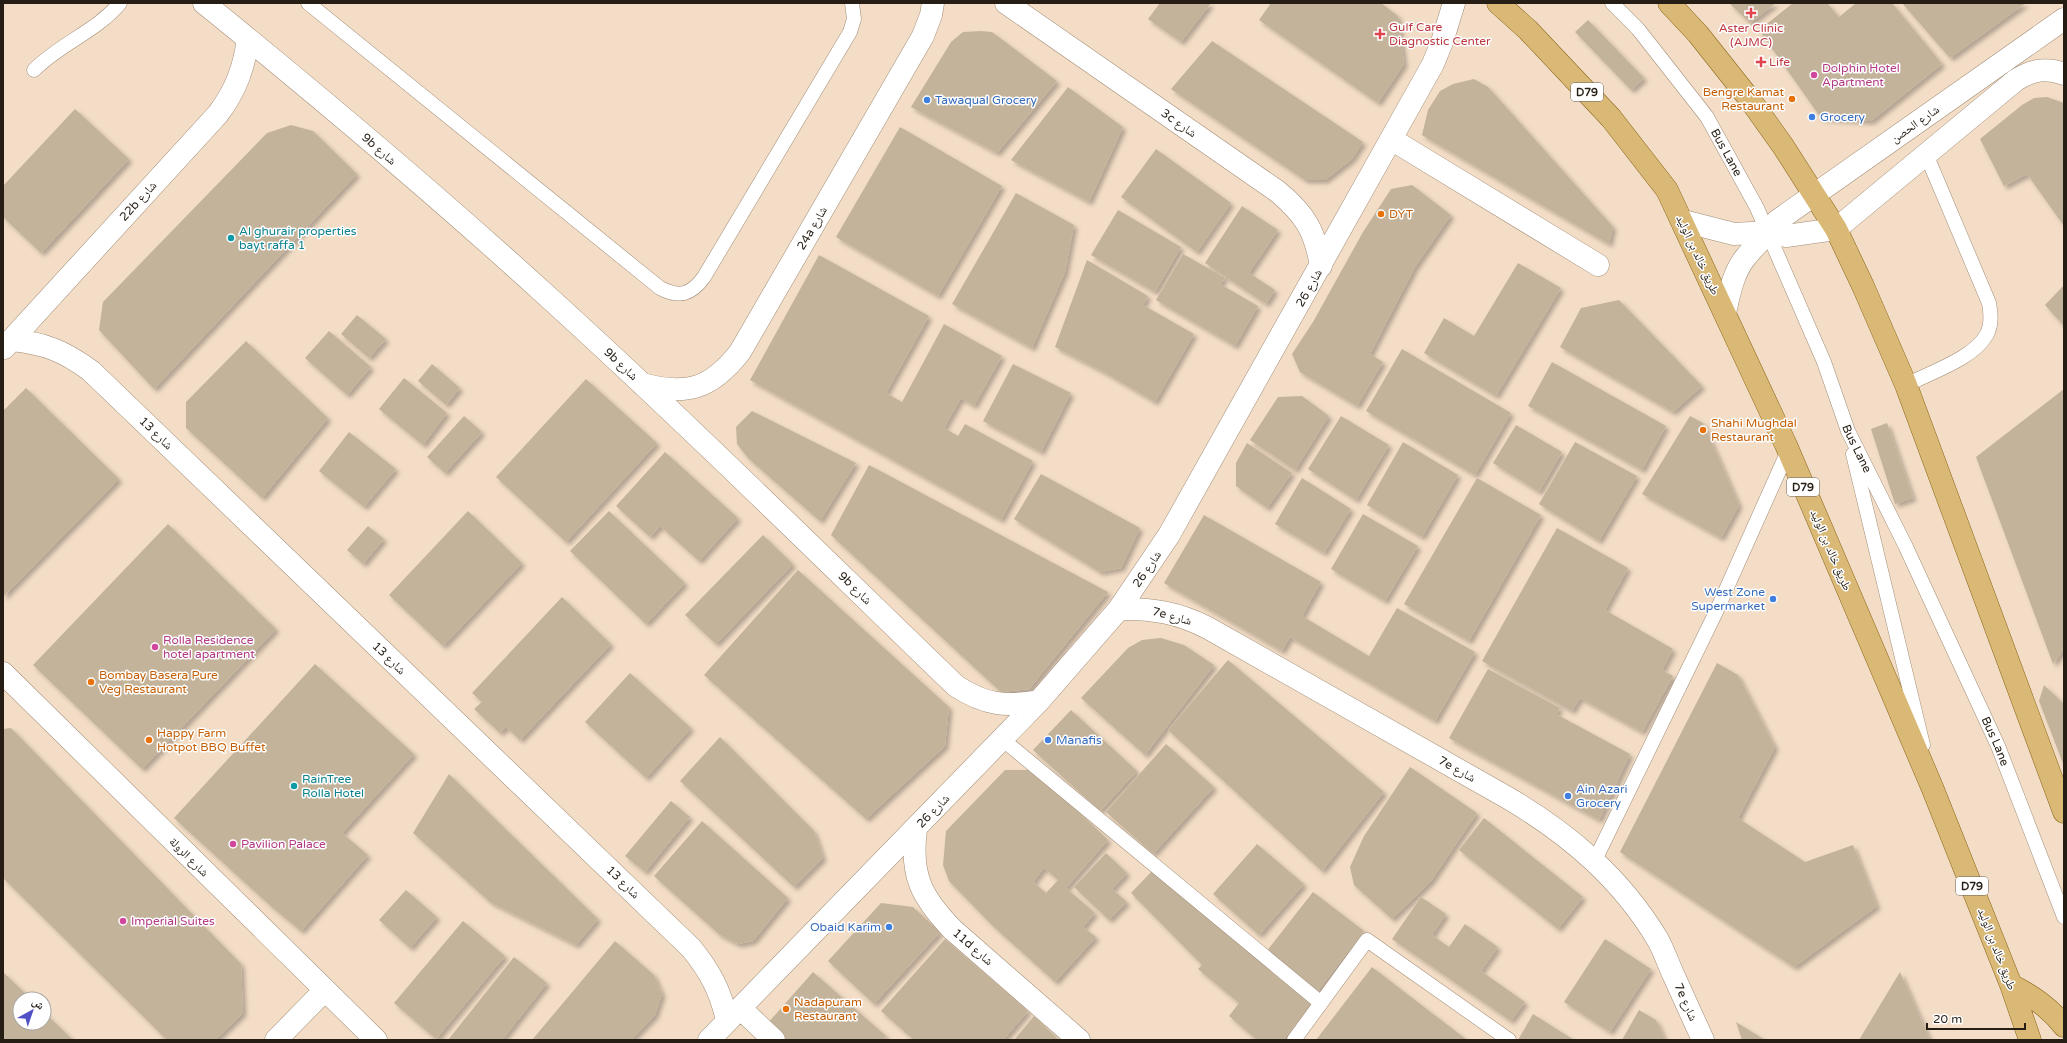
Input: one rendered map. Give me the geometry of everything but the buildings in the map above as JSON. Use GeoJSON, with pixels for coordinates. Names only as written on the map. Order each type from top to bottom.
{"type":"FeatureCollection","features":[{"type":"Feature","properties":{"kind":"main road","name":"طريق خالد بن الوليد"},"geometry":{"type":"LineString","coordinates":[[1498,3],[1528,30],[1611,118],[1667,190],[1683,221],[1788,451],[1932,786],[2011,985],[2030,1040]]}},
{"type":"Feature","properties":{"kind":"main road"},"geometry":{"type":"LineString","coordinates":[[1669,3],[1698,34],[1748,97],[1783,146],[1836,229],[1863,286],[1906,385],[2064,812]]}},
{"type":"Feature","properties":{"kind":"main road"},"geometry":{"type":"LineString","coordinates":[[2011,985],[2032,996],[2052,1011],[2064,1026]]}},
{"type":"Feature","properties":{"kind":"street","name":"9b شارع"},"geometry":{"type":"LineString","coordinates":[[204,3],[448,208],[642,384],[956,686],[973,697],[991,703],[1014,704],[1038,700]]}},
{"type":"Feature","properties":{"kind":"street","name":"24a شارع"},"geometry":{"type":"LineString","coordinates":[[642,384],[664,390],[686,390],[708,382],[726,370],[740,352],[923,36],[933,3]]}},
{"type":"Feature","properties":{"kind":"street","name":"3c شارع"},"geometry":{"type":"LineString","coordinates":[[1006,3],[1278,191],[1295,206],[1308,223],[1317,244],[1321,266]]}},
{"type":"Feature","properties":{"kind":"street","name":"شارع 26"},"geometry":{"type":"LineString","coordinates":[[709,1040],[1002,739],[1119,609],[1169,535],[1391,140],[1433,64],[1442,42],[1454,3]]}},
{"type":"Feature","properties":{"kind":"street","name":"شارع الحصن"},"geometry":{"type":"LineString","coordinates":[[1724,313],[1731,285],[1744,259],[1777,221],[2064,19]]}},
{"type":"Feature","properties":{"kind":"street","name":"22b شارع"},"geometry":{"type":"LineString","coordinates":[[7,345],[218,114],[230,98],[239,80],[248,39]]}},
{"type":"Feature","properties":{"kind":"street"},"geometry":{"type":"LineString","coordinates":[[1683,221],[1734,234],[1769,232],[1786,236],[1836,229],[2016,80],[2028,73],[2041,69],[2054,70],[2064,74]]}},
{"type":"Feature","properties":{"kind":"street"},"geometry":{"type":"LineString","coordinates":[[1391,140],[1598,265]]}},
{"type":"Feature","properties":{"kind":"street","name":"شارع 13"},"geometry":{"type":"LineString","coordinates":[[7,345],[33,342],[54,348],[74,358],[91,371],[691,948],[704,964],[715,982],[722,1001],[733,1014]]}},
{"type":"Feature","properties":{"kind":"street","name":"7e شارع"},"geometry":{"type":"LineString","coordinates":[[1119,609],[1163,611],[1192,620],[1208,628],[1539,816],[1568,836],[1595,860],[1640,912],[1659,942],[1703,1040]]}},
{"type":"Feature","properties":{"kind":"street","name":"شارع الرولة"},"geometry":{"type":"LineString","coordinates":[[3,673],[376,1040]]}},
{"type":"Feature","properties":{"kind":"street","name":"11d شارع"},"geometry":{"type":"LineString","coordinates":[[916,829],[913,851],[916,873],[924,895],[937,913],[953,930],[1079,1040]]}},
{"type":"Feature","properties":{"kind":"street"},"geometry":{"type":"LineString","coordinates":[[276,1040],[325,990]]}},
{"type":"Feature","properties":{"kind":"street"},"geometry":{"type":"LineString","coordinates":[[733,1014],[774,1040]]}},
{"type":"Feature","properties":{"kind":"lane"},"geometry":{"type":"LineString","coordinates":[[34,70],[62,46],[99,24],[120,3]]}},
{"type":"Feature","properties":{"kind":"lane"},"geometry":{"type":"LineString","coordinates":[[308,3],[660,288],[671,294],[684,294],[696,288],[704,277],[850,32],[854,19],[852,3]]}},
{"type":"Feature","properties":{"kind":"lane","name":"Bus Lane"},"geometry":{"type":"LineString","coordinates":[[1612,3],[1638,29],[1707,117],[1769,232],[1824,362],[1848,431],[1905,545],[1998,746],[2064,917]]}},
{"type":"Feature","properties":{"kind":"lane"},"geometry":{"type":"LineString","coordinates":[[1906,385],[1967,354],[1979,346],[1988,333],[1991,318],[1989,303],[1926,154]]}},
{"type":"Feature","properties":{"kind":"lane"},"geometry":{"type":"LineString","coordinates":[[1848,431],[1932,786]]}},
{"type":"Feature","properties":{"kind":"lane"},"geometry":{"type":"LineString","coordinates":[[1595,860],[1716,612],[1788,451]]}},
{"type":"Feature","properties":{"kind":"lane"},"geometry":{"type":"LineString","coordinates":[[1002,739],[1322,1003]]}},
{"type":"Feature","properties":{"kind":"lane"},"geometry":{"type":"LineString","coordinates":[[1294,1040],[1367,940],[1508,1040]]}},
{"type":"Feature","properties":{"kind":"place","name":"Aster Clinic (AJMC)"},"geometry":{"type":"Point","coordinates":[1751,13]}},
{"type":"Feature","properties":{"kind":"place","name":"Gulf Care Diagnostic Center"},"geometry":{"type":"Point","coordinates":[1380,34]}},
{"type":"Feature","properties":{"kind":"place","name":"Life"},"geometry":{"type":"Point","coordinates":[1761,62]}},
{"type":"Feature","properties":{"kind":"place","name":"Dolphin Hotel Apartment"},"geometry":{"type":"Point","coordinates":[1814,75]}},
{"type":"Feature","properties":{"kind":"place","name":"Bengre Kamat Restaurant"},"geometry":{"type":"Point","coordinates":[1792,99]}},
{"type":"Feature","properties":{"kind":"place","name":"Tawaqual Grocery"},"geometry":{"type":"Point","coordinates":[927,100]}},
{"type":"Feature","properties":{"kind":"place","name":"Grocery"},"geometry":{"type":"Point","coordinates":[1812,117]}},
{"type":"Feature","properties":{"kind":"place","name":"DYT"},"geometry":{"type":"Point","coordinates":[1381,214]}},
{"type":"Feature","properties":{"kind":"place","name":"Al ghurair properties bayt raffa 1"},"geometry":{"type":"Point","coordinates":[231,238]}},
{"type":"Feature","properties":{"kind":"place","name":"Shahi Mughdal Restaurant"},"geometry":{"type":"Point","coordinates":[1703,430]}},
{"type":"Feature","properties":{"kind":"place","name":"West Zone Supermarket"},"geometry":{"type":"Point","coordinates":[1773,599]}},
{"type":"Feature","properties":{"kind":"place","name":"Rolla Residence hotel apartment"},"geometry":{"type":"Point","coordinates":[155,647]}},
{"type":"Feature","properties":{"kind":"place","name":"Bombay Basera Pure Veg Restaurant"},"geometry":{"type":"Point","coordinates":[91,682]}},
{"type":"Feature","properties":{"kind":"place","name":"Happy Farm Hotpot BBQ Buffet"},"geometry":{"type":"Point","coordinates":[149,740]}},
{"type":"Feature","properties":{"kind":"place","name":"Manafis"},"geometry":{"type":"Point","coordinates":[1048,740]}},
{"type":"Feature","properties":{"kind":"place","name":"RainTree Rolla Hotel"},"geometry":{"type":"Point","coordinates":[294,786]}},
{"type":"Feature","properties":{"kind":"place","name":"Ain Azari Grocery"},"geometry":{"type":"Point","coordinates":[1568,796]}},
{"type":"Feature","properties":{"kind":"place","name":"Pavilion Palace"},"geometry":{"type":"Point","coordinates":[233,844]}},
{"type":"Feature","properties":{"kind":"place","name":"Imperial Suites"},"geometry":{"type":"Point","coordinates":[123,921]}},
{"type":"Feature","properties":{"kind":"place","name":"Obaid Karim"},"geometry":{"type":"Point","coordinates":[889,927]}},
{"type":"Feature","properties":{"kind":"place","name":"Nadapuram Restaurant"},"geometry":{"type":"Point","coordinates":[786,1009]}}]}
